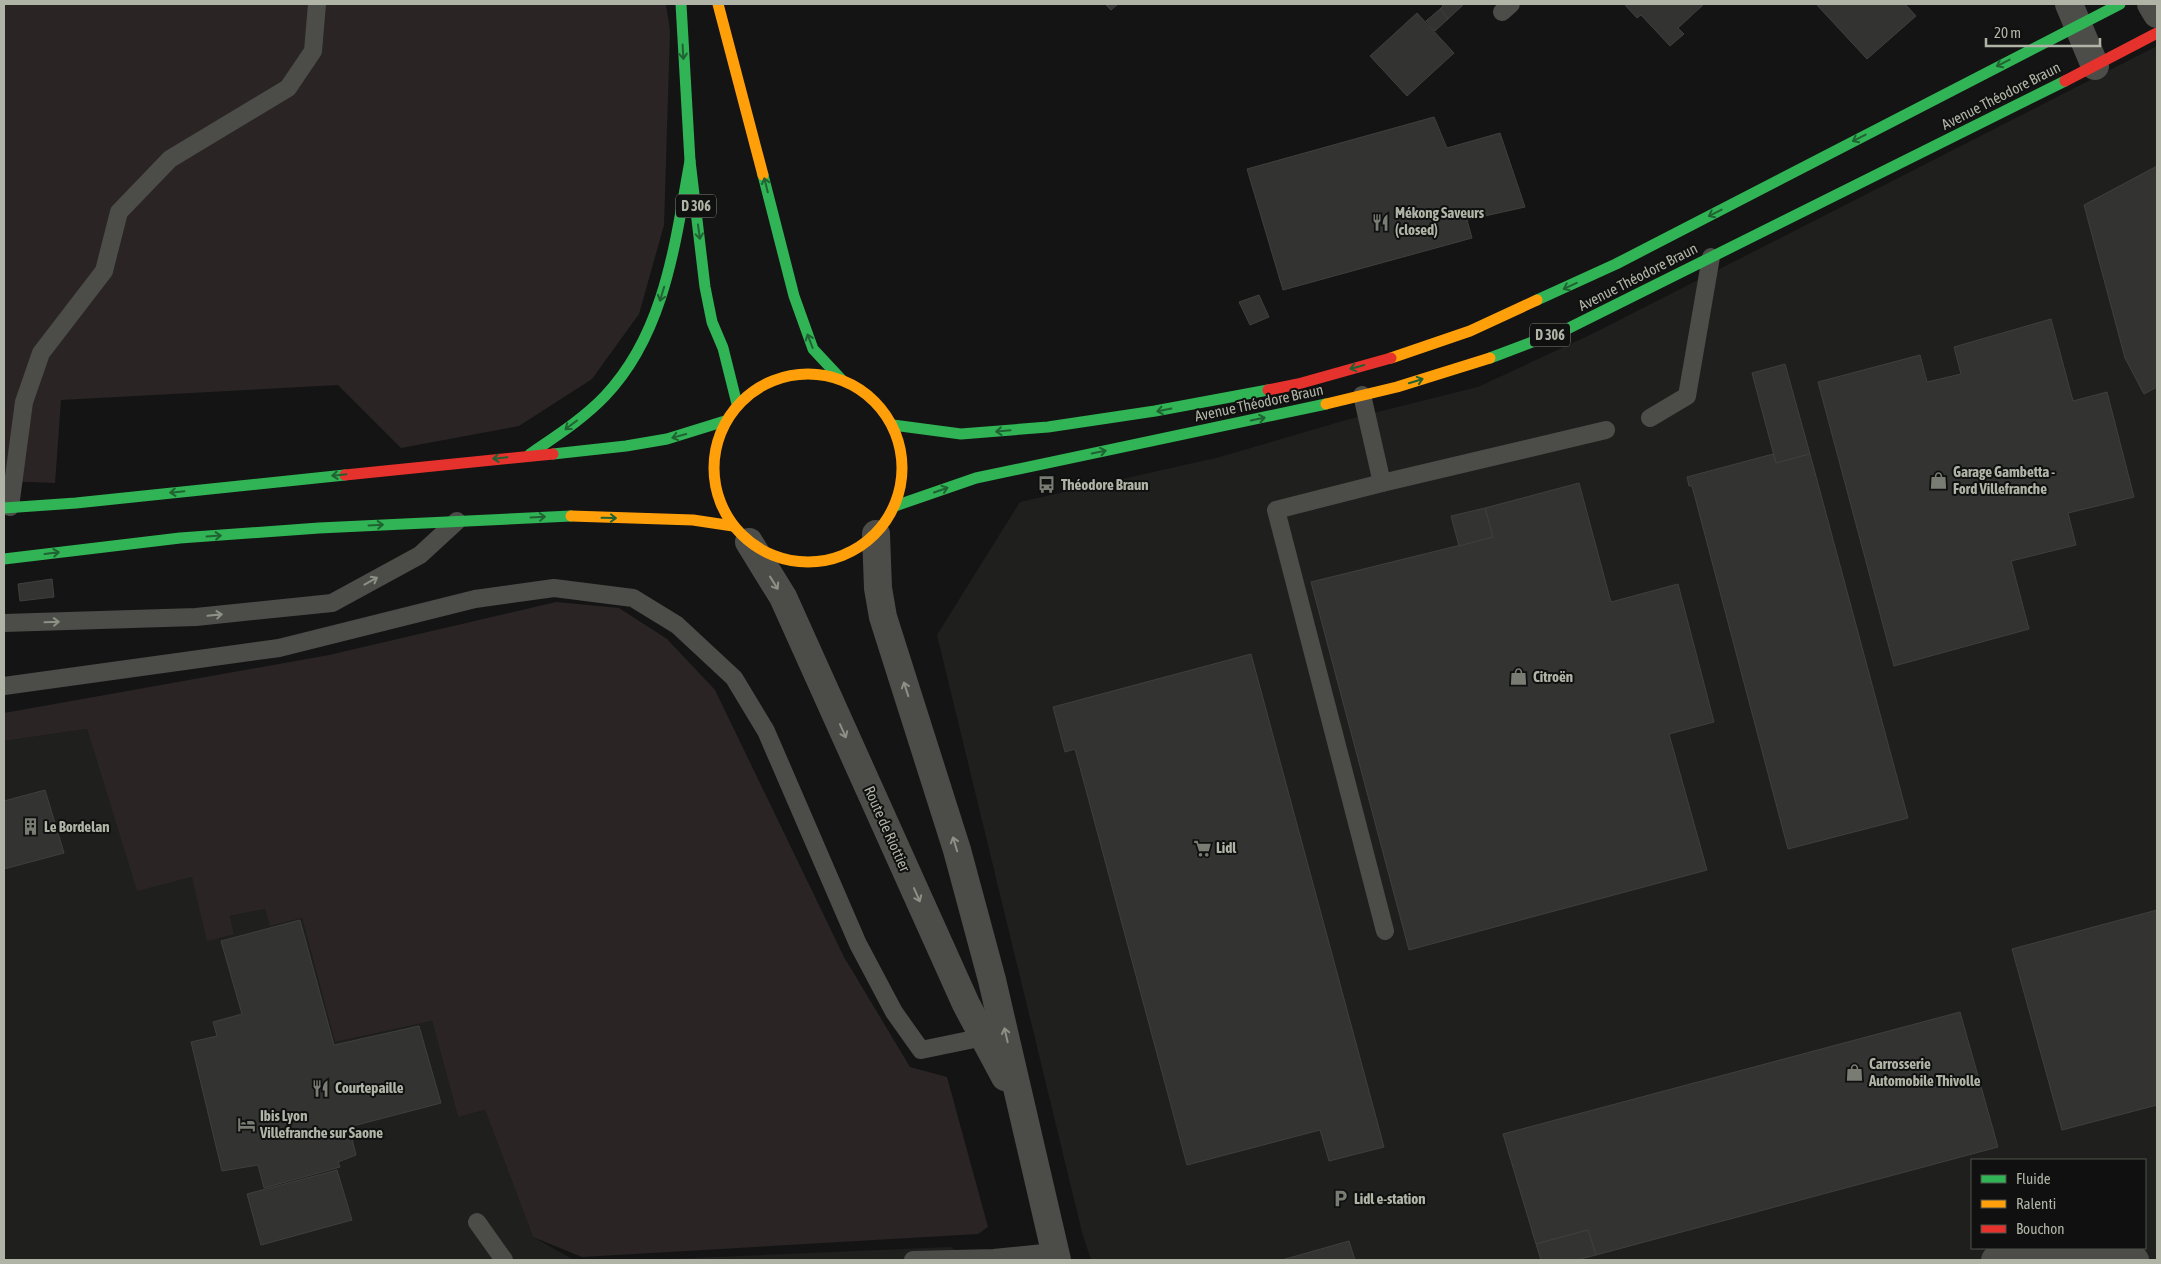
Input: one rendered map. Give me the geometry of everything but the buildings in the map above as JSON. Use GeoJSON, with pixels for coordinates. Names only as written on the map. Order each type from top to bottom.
{"type":"FeatureCollection","features":[{"type":"Feature","properties":{"kind":"main road","name":"D 306"},"geometry":{"type":"LineString","coordinates":[[680,4],[690,161],[705,287],[712,322],[723,348],[737,404]]}},
{"type":"Feature","properties":{"kind":"main road"},"geometry":{"type":"LineString","coordinates":[[4,559],[180,538],[318,528],[560,516],[693,520],[741,534],[773,556],[800,562],[828,561],[854,551],[876,534],[895,506],[900,490],[902,457],[893,425],[873,400],[841,378],[813,349],[794,296],[718,4]]}},
{"type":"Feature","properties":{"kind":"main road","name":"Avenue Théodore Braun"},"geometry":{"type":"LineString","coordinates":[[893,425],[962,434],[1057,426],[1155,411],[1298,384],[1410,352],[1470,331],[1616,264],[2073,14],[2120,4]]}},
{"type":"Feature","properties":{"kind":"main road","name":"Avenue Théodore Braun"},"geometry":{"type":"LineString","coordinates":[[895,506],[976,478],[1397,387],[1476,363],[1569,328],[2095,66],[2157,33]]}},
{"type":"Feature","properties":{"kind":"main road"},"geometry":{"type":"LineString","coordinates":[[530,454],[576,421],[606,395],[633,360],[654,319],[670,270],[690,161]]}},
{"type":"Feature","properties":{"kind":"main road"},"geometry":{"type":"LineString","coordinates":[[741,534],[719,501],[714,474],[715,447],[725,421],[737,404],[754,389],[774,379],[796,374],[818,374],[841,378]]}},
{"type":"Feature","properties":{"kind":"main road"},"geometry":{"type":"LineString","coordinates":[[7,508],[76,503],[530,454],[626,446],[667,439],[725,421]]}},
{"type":"Feature","properties":{"kind":"street"},"geometry":{"type":"LineString","coordinates":[[2151,4],[2157,14]]}},
{"type":"Feature","properties":{"kind":"street"},"geometry":{"type":"LineString","coordinates":[[2073,14],[2095,66]]}},
{"type":"Feature","properties":{"kind":"street","name":"Route de Riottier"},"geometry":{"type":"LineString","coordinates":[[741,534],[783,598],[966,1004],[1024,1116]]}},
{"type":"Feature","properties":{"kind":"street","name":"Route de Riottier"},"geometry":{"type":"LineString","coordinates":[[876,534],[878,588],[883,617],[957,850],[1001,1012],[1056,1256]]}},
{"type":"Feature","properties":{"kind":"street"},"geometry":{"type":"LineString","coordinates":[[1995,1260],[2037,1249]]}},
{"type":"Feature","properties":{"kind":"street"},"geometry":{"type":"LineString","coordinates":[[2064,1249],[2135,1260]]}},
{"type":"Feature","properties":{"kind":"street"},"geometry":{"type":"LineString","coordinates":[[2150,1260],[2157,1258]]}},
{"type":"Feature","properties":{"kind":"lane"},"geometry":{"type":"LineString","coordinates":[[7,508],[24,402],[41,353],[104,271],[119,212],[170,159],[288,88],[313,51],[317,4]]}},
{"type":"Feature","properties":{"kind":"lane"},"geometry":{"type":"LineString","coordinates":[[1650,418],[1687,396],[1712,257]]}},
{"type":"Feature","properties":{"kind":"lane"},"geometry":{"type":"LineString","coordinates":[[1362,395],[1382,483]]}},
{"type":"Feature","properties":{"kind":"lane"},"geometry":{"type":"LineString","coordinates":[[1386,931],[1276,510],[1606,430]]}},
{"type":"Feature","properties":{"kind":"lane"},"geometry":{"type":"LineString","coordinates":[[4,623],[196,617],[332,603],[420,555],[457,521]]}},
{"type":"Feature","properties":{"kind":"lane"},"geometry":{"type":"LineString","coordinates":[[4,686],[279,648],[475,599],[537,590],[554,588],[633,598],[677,625],[734,678],[766,731],[858,944],[894,1012],[921,1050],[984,1036]]}},
{"type":"Feature","properties":{"kind":"lane"},"geometry":{"type":"LineString","coordinates":[[477,1222],[504,1260]]}},
{"type":"Feature","properties":{"kind":"lane"},"geometry":{"type":"LineString","coordinates":[[913,1260],[1056,1256]]}},
{"type":"Feature","properties":{"kind":"shaded area"},"geometry":{"type":"Polygon","coordinates":[[[4,4],[666,4],[670,31],[664,225],[639,314],[592,379],[519,426],[401,448],[338,385],[61,400],[55,483],[4,481],[4,4]]]}},
{"type":"Feature","properties":{"kind":"shaded area"},"geometry":{"type":"Polygon","coordinates":[[[2157,46],[2157,1260],[1091,1260],[1082,1232],[937,635],[1020,502],[1220,457],[1346,420],[1478,387],[1592,334],[2157,46]]]}},
{"type":"Feature","properties":{"kind":"shaded area"},"geometry":{"type":"Polygon","coordinates":[[[556,602],[619,608],[667,639],[715,690],[844,957],[910,1067],[947,1077],[988,1227],[978,1234],[582,1257],[533,1237],[485,1110],[458,1117],[432,1021],[335,1042],[302,918],[270,926],[265,909],[230,916],[234,934],[207,941],[192,877],[137,891],[87,729],[4,741],[4,713],[329,655],[556,602]]]}},
{"type":"Feature","properties":{"kind":"shaded area"},"geometry":{"type":"Polygon","coordinates":[[[87,729],[137,890],[192,877],[234,934],[230,916],[265,909],[270,926],[302,918],[335,1042],[432,1021],[458,1117],[485,1110],[533,1237],[574,1260],[4,1260],[4,741],[87,729]]]}},
{"type":"Feature","properties":{"kind":"shaded area"},"geometry":{"type":"Polygon","coordinates":[[[951,1247],[969,1260],[646,1260],[951,1247]]]}},
{"type":"Feature","properties":{"kind":"traffic: fast"},"geometry":{"type":"LineString","coordinates":[[681,4],[690,161],[705,287],[712,322],[723,348],[737,404]]}},
{"type":"Feature","properties":{"kind":"traffic: fast"},"geometry":{"type":"LineString","coordinates":[[1537,300],[1616,264],[2120,4]]}},
{"type":"Feature","properties":{"kind":"traffic: fast"},"geometry":{"type":"LineString","coordinates":[[1490,358],[1569,328],[2065,81]]}},
{"type":"Feature","properties":{"kind":"traffic: fast"},"geometry":{"type":"LineString","coordinates":[[530,454],[569,427],[597,404],[625,371],[641,344],[654,316],[664,286],[679,223],[690,161]]}},
{"type":"Feature","properties":{"kind":"traffic: fast"},"geometry":{"type":"LineString","coordinates":[[763,175],[794,296],[813,349],[841,379]]}},
{"type":"Feature","properties":{"kind":"traffic: fast"},"geometry":{"type":"LineString","coordinates":[[893,425],[961,434],[1048,427],[1155,411],[1268,390]]}},
{"type":"Feature","properties":{"kind":"traffic: fast"},"geometry":{"type":"LineString","coordinates":[[895,506],[976,478],[1326,404]]}},
{"type":"Feature","properties":{"kind":"traffic: fast"},"geometry":{"type":"LineString","coordinates":[[553,454],[626,446],[667,439],[725,421]]}},
{"type":"Feature","properties":{"kind":"traffic: fast"},"geometry":{"type":"LineString","coordinates":[[4,508],[76,503],[345,475]]}},
{"type":"Feature","properties":{"kind":"traffic: fast"},"geometry":{"type":"LineString","coordinates":[[4,559],[180,538],[319,528],[571,516]]}},
{"type":"Feature","properties":{"kind":"traffic: slow"},"geometry":{"type":"LineString","coordinates":[[718,4],[763,175]]}},
{"type":"Feature","properties":{"kind":"traffic: slow"},"geometry":{"type":"LineString","coordinates":[[1391,358],[1470,331],[1537,300]]}},
{"type":"Feature","properties":{"kind":"traffic: slow"},"geometry":{"type":"LineString","coordinates":[[1326,404],[1397,387],[1490,358]]}},
{"type":"Feature","properties":{"kind":"traffic: slow"},"geometry":{"type":"LineString","coordinates":[[817,374],[826,375],[853,385],[875,401],[887,416],[895,432],[901,450],[902,468],[901,486],[895,504],[887,520],[875,535],[860,547],[844,555],[826,561],[799,562],[790,561],[763,551],[748,541],[735,528],[725,513],[715,486],[714,459],[715,450],[725,423],[735,408],[748,395],[763,385],[790,375],[817,374]]}},
{"type":"Feature","properties":{"kind":"traffic: slow"},"geometry":{"type":"LineString","coordinates":[[571,516],[693,520],[733,526]]}},
{"type":"Feature","properties":{"kind":"traffic: jam"},"geometry":{"type":"LineString","coordinates":[[2065,81],[2157,33]]}},
{"type":"Feature","properties":{"kind":"traffic: jam"},"geometry":{"type":"LineString","coordinates":[[1268,390],[1298,384],[1391,358]]}},
{"type":"Feature","properties":{"kind":"traffic: jam"},"geometry":{"type":"LineString","coordinates":[[345,475],[553,454]]}},
{"type":"Feature","properties":{"kind":"place","name":"Mékong Saveurs (closed)"},"geometry":{"type":"Point","coordinates":[1381,222]}},
{"type":"Feature","properties":{"kind":"place","name":"Garage Gambetta - Ford Villefranche"},"geometry":{"type":"Point","coordinates":[1939,481]}},
{"type":"Feature","properties":{"kind":"place","name":"Théodore Braun"},"geometry":{"type":"Point","coordinates":[1047,485]}},
{"type":"Feature","properties":{"kind":"place","name":"Citroën"},"geometry":{"type":"Point","coordinates":[1519,677]}},
{"type":"Feature","properties":{"kind":"place","name":"Le Bordelan"},"geometry":{"type":"Point","coordinates":[30,827]}},
{"type":"Feature","properties":{"kind":"place","name":"Lidl"},"geometry":{"type":"Point","coordinates":[1202,848]}},
{"type":"Feature","properties":{"kind":"place","name":"Carrosserie Automobile Thivolle"},"geometry":{"type":"Point","coordinates":[1855,1073]}},
{"type":"Feature","properties":{"kind":"place","name":"Courtepaille"},"geometry":{"type":"Point","coordinates":[321,1088]}},
{"type":"Feature","properties":{"kind":"place","name":"Ibis Lyon Villefranche sur Saone"},"geometry":{"type":"Point","coordinates":[246,1125]}},
{"type":"Feature","properties":{"kind":"place","name":"Lidl e-station"},"geometry":{"type":"Point","coordinates":[1340,1199]}}]}
